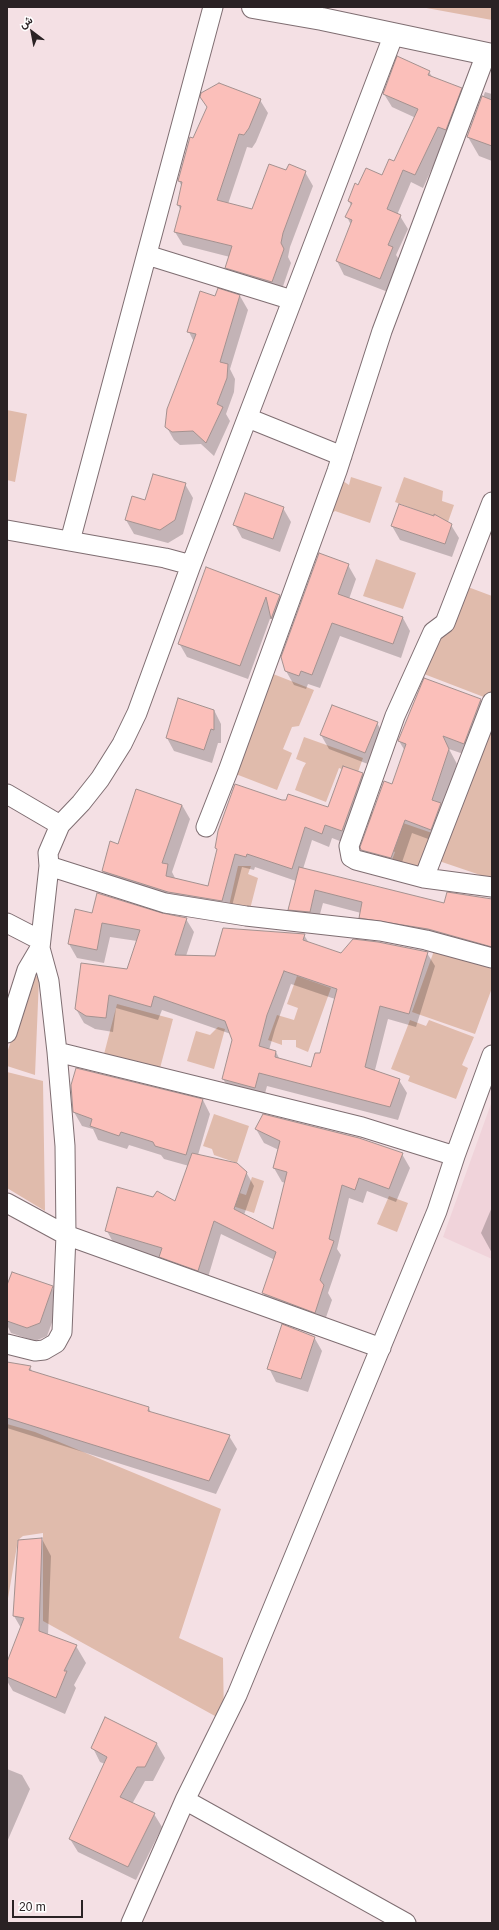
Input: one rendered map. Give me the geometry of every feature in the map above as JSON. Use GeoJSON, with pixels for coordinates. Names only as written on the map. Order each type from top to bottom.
{"type":"FeatureCollection","features":[{"type":"Feature","properties":{"kind":"street"},"geometry":{"type":"LineString","coordinates":[[70,541],[213,7]]}},
{"type":"Feature","properties":{"kind":"street"},"geometry":{"type":"LineString","coordinates":[[206,827],[234,756],[342,456],[382,331],[489,54],[394,34],[323,13],[261,8]]}},
{"type":"Feature","properties":{"kind":"street"},"geometry":{"type":"LineString","coordinates":[[7,1033],[27,970],[40,944],[49,866],[48,853],[60,825],[81,803],[100,779],[122,744],[137,713],[191,566],[394,34]]}},
{"type":"Feature","properties":{"kind":"street"},"geometry":{"type":"LineString","coordinates":[[147,255],[292,300]]}},
{"type":"Feature","properties":{"kind":"street"},"geometry":{"type":"LineString","coordinates":[[248,418],[342,456]]}},
{"type":"Feature","properties":{"kind":"street"},"geometry":{"type":"LineString","coordinates":[[492,502],[445,623],[433,632],[395,716],[349,846],[352,857],[356,860],[424,878],[492,887]]}},
{"type":"Feature","properties":{"kind":"street"},"geometry":{"type":"LineString","coordinates":[[7,530],[165,558],[191,566]]}},
{"type":"Feature","properties":{"kind":"street"},"geometry":{"type":"LineString","coordinates":[[424,878],[492,702]]}},
{"type":"Feature","properties":{"kind":"street"},"geometry":{"type":"LineString","coordinates":[[7,794],[60,825]]}},
{"type":"Feature","properties":{"kind":"street"},"geometry":{"type":"LineString","coordinates":[[49,866],[164,903],[246,916],[380,931],[426,940],[492,958]]}},
{"type":"Feature","properties":{"kind":"street"},"geometry":{"type":"LineString","coordinates":[[7,923],[40,944],[49,981],[65,1146],[66,1234],[62,1332],[56,1343],[44,1350],[35,1351],[7,1344]]}},
{"type":"Feature","properties":{"kind":"street"},"geometry":{"type":"LineString","coordinates":[[57,1052],[362,1127],[455,1156]]}},
{"type":"Feature","properties":{"kind":"street"},"geometry":{"type":"LineString","coordinates":[[131,1923],[185,1800],[237,1695],[437,1211],[455,1156],[492,1055]]}},
{"type":"Feature","properties":{"kind":"street"},"geometry":{"type":"LineString","coordinates":[[7,1203],[66,1234],[381,1348]]}},
{"type":"Feature","properties":{"kind":"street"},"geometry":{"type":"LineString","coordinates":[[185,1800],[406,1923]]}},
{"type":"Feature","properties":{"kind":"shaded area"},"geometry":{"type":"Polygon","coordinates":[[[421,7],[492,7],[492,20],[421,7]]]}},
{"type":"Feature","properties":{"kind":"shaded area"},"geometry":{"type":"Polygon","coordinates":[[[7,410],[27,414],[15,482],[7,480],[7,410]]]}},
{"type":"Feature","properties":{"kind":"shaded area"},"geometry":{"type":"Polygon","coordinates":[[[351,477],[382,487],[370,523],[335,511],[326,518],[343,481],[349,485],[351,477]]]}},
{"type":"Feature","properties":{"kind":"shaded area"},"geometry":{"type":"Polygon","coordinates":[[[404,477],[443,491],[442,501],[454,505],[448,522],[395,502],[404,477]]]}},
{"type":"Feature","properties":{"kind":"shaded area"},"geometry":{"type":"Polygon","coordinates":[[[376,559],[416,573],[403,609],[363,596],[376,559]]]}},
{"type":"Feature","properties":{"kind":"shaded area"},"geometry":{"type":"Polygon","coordinates":[[[468,587],[492,596],[492,690],[489,699],[424,674],[440,632],[468,587]]]}},
{"type":"Feature","properties":{"kind":"shaded area"},"geometry":{"type":"Polygon","coordinates":[[[268,672],[314,690],[299,726],[292,727],[283,749],[292,753],[277,790],[228,771],[268,672]]]}},
{"type":"Feature","properties":{"kind":"shaded area"},"geometry":{"type":"Polygon","coordinates":[[[492,721],[492,879],[439,861],[492,721]]]}},
{"type":"Feature","properties":{"kind":"shaded area"},"geometry":{"type":"Polygon","coordinates":[[[304,737],[363,758],[357,775],[339,768],[326,802],[295,790],[306,763],[296,759],[304,737]]]}},
{"type":"Feature","properties":{"kind":"shaded area"},"geometry":{"type":"Polygon","coordinates":[[[371,812],[435,834],[420,875],[390,865],[395,852],[380,847],[388,831],[367,824],[371,812]]]}},
{"type":"Feature","properties":{"kind":"shaded area"},"geometry":{"type":"Polygon","coordinates":[[[238,866],[251,866],[248,874],[258,878],[249,913],[228,910],[238,866]]]}},
{"type":"Feature","properties":{"kind":"shaded area"},"geometry":{"type":"Polygon","coordinates":[[[435,948],[492,968],[492,988],[475,1034],[412,1012],[435,948]]]}},
{"type":"Feature","properties":{"kind":"shaded area"},"geometry":{"type":"Polygon","coordinates":[[[33,974],[39,978],[35,1075],[7,1066],[7,1053],[33,974]]]}},
{"type":"Feature","properties":{"kind":"shaded area"},"geometry":{"type":"Polygon","coordinates":[[[297,976],[331,988],[308,1052],[296,1047],[296,1040],[282,1040],[282,1045],[268,1040],[277,1015],[294,1020],[298,1008],[287,1004],[297,976]]]}},
{"type":"Feature","properties":{"kind":"shaded area"},"geometry":{"type":"Polygon","coordinates":[[[117,1004],[173,1019],[159,1072],[103,1058],[117,1004]]]}},
{"type":"Feature","properties":{"kind":"shaded area"},"geometry":{"type":"Polygon","coordinates":[[[410,1020],[426,1026],[429,1020],[474,1037],[462,1065],[468,1068],[456,1099],[408,1081],[410,1076],[391,1069],[410,1020]]]}},
{"type":"Feature","properties":{"kind":"shaded area"},"geometry":{"type":"Polygon","coordinates":[[[218,1027],[225,1029],[214,1069],[187,1061],[196,1031],[210,1035],[218,1027]]]}},
{"type":"Feature","properties":{"kind":"shaded area"},"geometry":{"type":"Polygon","coordinates":[[[7,1072],[43,1081],[45,1211],[7,1188],[7,1072]]]}},
{"type":"Feature","properties":{"kind":"shaded area"},"geometry":{"type":"Polygon","coordinates":[[[492,1101],[492,1259],[443,1237],[492,1101]]]}},
{"type":"Feature","properties":{"kind":"shaded area"},"geometry":{"type":"Polygon","coordinates":[[[214,1114],[249,1126],[237,1163],[214,1155],[212,1149],[203,1146],[214,1114]]]}},
{"type":"Feature","properties":{"kind":"shaded area"},"geometry":{"type":"Polygon","coordinates":[[[252,1177],[264,1181],[254,1213],[208,1198],[212,1184],[246,1195],[252,1177]]]}},
{"type":"Feature","properties":{"kind":"shaded area"},"geometry":{"type":"Polygon","coordinates":[[[389,1196],[408,1203],[397,1232],[377,1224],[389,1196]]]}},
{"type":"Feature","properties":{"kind":"shaded area"},"geometry":{"type":"Polygon","coordinates":[[[7,1424],[35,1432],[221,1509],[179,1638],[223,1658],[224,1721],[43,1621],[43,1533],[23,1536],[18,1540],[7,1604],[7,1424]]]}},
{"type":"Feature","properties":{"kind":"building"},"geometry":{"type":"Polygon","coordinates":[[[397,56],[430,71],[428,75],[462,88],[446,130],[438,127],[415,175],[403,170],[387,209],[401,215],[388,245],[393,247],[380,279],[336,261],[352,220],[345,217],[352,203],[348,201],[355,183],[358,185],[366,168],[382,175],[389,159],[394,161],[418,109],[383,94],[397,56]]]}},
{"type":"Feature","properties":{"kind":"building"},"geometry":{"type":"Polygon","coordinates":[[[219,83],[261,99],[249,128],[244,135],[239,134],[217,200],[252,209],[269,164],[286,170],[289,164],[306,171],[283,233],[281,243],[284,249],[272,282],[225,268],[232,246],[174,232],[181,206],[177,205],[182,182],[178,181],[190,137],[193,138],[207,107],[200,97],[201,93],[219,83]]]}},
{"type":"Feature","properties":{"kind":"building"},"geometry":{"type":"Polygon","coordinates":[[[482,96],[492,100],[492,146],[467,137],[482,96]]]}},
{"type":"Feature","properties":{"kind":"building"},"geometry":{"type":"Polygon","coordinates":[[[218,288],[240,295],[220,362],[228,364],[227,378],[217,404],[223,407],[206,443],[193,431],[172,432],[165,427],[167,409],[196,334],[187,332],[200,291],[215,296],[218,288]]]}},
{"type":"Feature","properties":{"kind":"building"},"geometry":{"type":"Polygon","coordinates":[[[153,474],[186,483],[175,520],[160,530],[125,520],[132,496],[145,500],[153,474]]]}},
{"type":"Feature","properties":{"kind":"building"},"geometry":{"type":"Polygon","coordinates":[[[245,493],[284,507],[273,539],[233,525],[245,493]]]}},
{"type":"Feature","properties":{"kind":"building"},"geometry":{"type":"Polygon","coordinates":[[[399,504],[434,516],[434,514],[452,524],[445,544],[391,526],[399,504]]]}},
{"type":"Feature","properties":{"kind":"building"},"geometry":{"type":"Polygon","coordinates":[[[319,553],[349,564],[338,594],[403,617],[393,644],[332,623],[312,675],[301,671],[299,676],[285,671],[281,657],[319,553]]]}},
{"type":"Feature","properties":{"kind":"building"},"geometry":{"type":"Polygon","coordinates":[[[206,567],[280,595],[271,619],[266,597],[240,666],[178,644],[206,567]]]}},
{"type":"Feature","properties":{"kind":"building"},"geometry":{"type":"Polygon","coordinates":[[[424,678],[481,699],[464,744],[443,736],[449,749],[432,800],[441,803],[431,830],[405,820],[391,858],[361,850],[360,847],[384,781],[392,784],[406,744],[398,741],[424,678]]]}},
{"type":"Feature","properties":{"kind":"building"},"geometry":{"type":"Polygon","coordinates":[[[178,698],[214,710],[214,730],[211,729],[204,750],[166,738],[178,698]]]}},
{"type":"Feature","properties":{"kind":"building"},"geometry":{"type":"Polygon","coordinates":[[[332,705],[378,722],[365,753],[320,735],[332,705]]]}},
{"type":"Feature","properties":{"kind":"building"},"geometry":{"type":"Polygon","coordinates":[[[343,766],[363,773],[342,831],[325,825],[322,834],[305,827],[292,869],[247,854],[246,857],[235,854],[222,901],[168,892],[102,871],[110,841],[118,844],[136,789],[182,805],[162,863],[168,864],[166,876],[208,886],[217,849],[215,848],[218,831],[235,784],[282,800],[286,800],[288,794],[328,807],[343,766]]]}},
{"type":"Feature","properties":{"kind":"building"},"geometry":{"type":"Polygon","coordinates":[[[299,867],[444,903],[447,892],[492,899],[492,947],[428,929],[359,918],[362,902],[315,890],[310,912],[288,910],[299,867]]]}},
{"type":"Feature","properties":{"kind":"building"},"geometry":{"type":"Polygon","coordinates":[[[97,893],[162,913],[187,918],[175,955],[215,956],[223,928],[305,934],[303,940],[341,953],[353,939],[378,942],[428,952],[409,1014],[380,1006],[365,1067],[400,1079],[390,1107],[259,1073],[255,1088],[222,1079],[232,1040],[225,1021],[154,996],[151,1007],[109,995],[106,1018],[86,1016],[75,1009],[81,963],[127,969],[140,930],[102,923],[97,950],[68,944],[75,909],[92,913],[97,893]],[[284,971],[267,1015],[259,1046],[276,1051],[275,1057],[311,1067],[315,1053],[320,1053],[337,989],[284,971]]]}},
{"type":"Feature","properties":{"kind":"building"},"geometry":{"type":"Polygon","coordinates":[[[76,1068],[203,1099],[186,1155],[155,1146],[153,1142],[121,1132],[119,1136],[90,1126],[92,1119],[73,1112],[71,1085],[76,1068]]]}},
{"type":"Feature","properties":{"kind":"building"},"geometry":{"type":"Polygon","coordinates":[[[263,1114],[359,1138],[403,1153],[389,1189],[359,1178],[355,1190],[342,1185],[329,1239],[334,1241],[320,1280],[324,1285],[315,1313],[262,1293],[276,1252],[214,1221],[198,1271],[159,1257],[162,1248],[105,1231],[117,1187],[153,1197],[157,1191],[175,1201],[192,1153],[237,1163],[247,1172],[234,1209],[273,1229],[287,1172],[273,1168],[280,1141],[255,1129],[263,1114]]]}},
{"type":"Feature","properties":{"kind":"building"},"geometry":{"type":"Polygon","coordinates":[[[12,1272],[53,1286],[40,1323],[27,1328],[7,1321],[7,1285],[12,1272]]]}},
{"type":"Feature","properties":{"kind":"building"},"geometry":{"type":"Polygon","coordinates":[[[282,1324],[315,1337],[301,1379],[267,1369],[282,1324]]]}},
{"type":"Feature","properties":{"kind":"building"},"geometry":{"type":"Polygon","coordinates":[[[7,1362],[31,1366],[29,1370],[149,1407],[148,1411],[230,1435],[209,1481],[7,1418],[7,1362]]]}},
{"type":"Feature","properties":{"kind":"building"},"geometry":{"type":"Polygon","coordinates":[[[42,1538],[39,1631],[77,1645],[64,1671],[67,1671],[56,1698],[7,1677],[7,1662],[24,1618],[13,1616],[18,1540],[42,1538]]]}},
{"type":"Feature","properties":{"kind":"building"},"geometry":{"type":"Polygon","coordinates":[[[105,1717],[157,1743],[145,1767],[137,1767],[120,1797],[155,1813],[128,1867],[69,1839],[107,1757],[91,1748],[105,1717]]]}}]}
